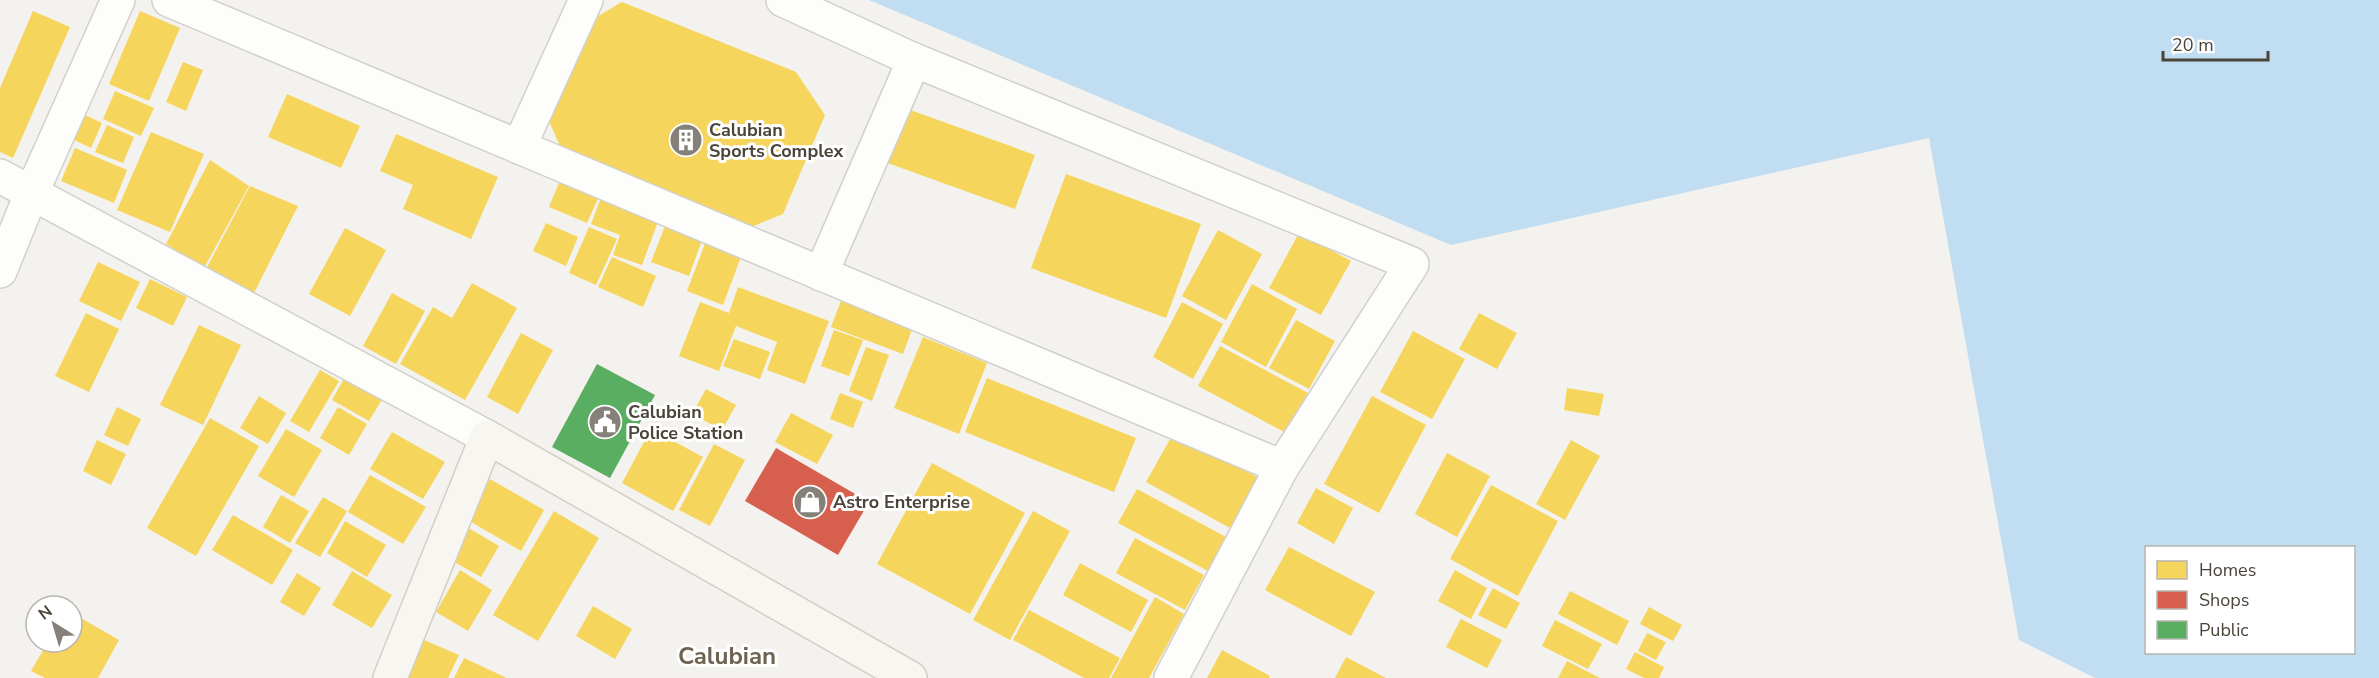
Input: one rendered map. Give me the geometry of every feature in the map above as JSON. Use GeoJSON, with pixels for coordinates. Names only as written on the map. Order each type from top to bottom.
{"type":"FeatureCollection","features":[{"type":"Feature","properties":{"kind":"street"},"geometry":{"type":"LineString","coordinates":[[0,271],[32,192],[118,0]]}},
{"type":"Feature","properties":{"kind":"street"},"geometry":{"type":"LineString","coordinates":[[169,0],[1282,467]]}},
{"type":"Feature","properties":{"kind":"street"},"geometry":{"type":"LineString","coordinates":[[519,147],[586,0]]}},
{"type":"Feature","properties":{"kind":"street"},"geometry":{"type":"LineString","coordinates":[[783,0],[914,60],[1412,264],[1282,467],[1171,678]]}},
{"type":"Feature","properties":{"kind":"street"},"geometry":{"type":"LineString","coordinates":[[821,274],[914,60]]}},
{"type":"Feature","properties":{"kind":"street"},"geometry":{"type":"LineString","coordinates":[[0,176],[487,437],[910,678]]}},
{"type":"Feature","properties":{"kind":"street"},"geometry":{"type":"LineString","coordinates":[[390,678],[487,437]]}},
{"type":"Feature","properties":{"kind":"water"},"geometry":{"type":"Polygon","coordinates":[[[869,0],[2379,0],[2379,678],[2095,678],[2019,640],[1929,138],[1451,245],[869,0]]]}},
{"type":"Feature","properties":{"kind":"building: Homes","name":"Calubian Sports Complex"},"geometry":{"type":"Polygon","coordinates":[[[622,2],[796,72],[825,115],[783,214],[734,234],[568,164],[545,112],[581,26],[622,2]]]}},
{"type":"Feature","properties":{"kind":"building: Homes"},"geometry":{"type":"Polygon","coordinates":[[[33,11],[70,27],[13,158],[0,152],[0,88],[33,11]]]}},
{"type":"Feature","properties":{"kind":"building: Homes"},"geometry":{"type":"Polygon","coordinates":[[[140,11],[180,28],[149,101],[109,84],[140,11]]]}},
{"type":"Feature","properties":{"kind":"building: Homes"},"geometry":{"type":"Polygon","coordinates":[[[183,62],[203,70],[186,111],[166,102],[183,62]]]}},
{"type":"Feature","properties":{"kind":"building: Homes"},"geometry":{"type":"Polygon","coordinates":[[[115,91],[154,108],[141,136],[103,119],[115,91]]]}},
{"type":"Feature","properties":{"kind":"building: Homes"},"geometry":{"type":"Polygon","coordinates":[[[287,94],[360,126],[341,168],[268,137],[287,94]]]}},
{"type":"Feature","properties":{"kind":"building: Homes"},"geometry":{"type":"Polygon","coordinates":[[[902,107],[1035,155],[1015,209],[882,161],[902,107]]]}},
{"type":"Feature","properties":{"kind":"building: Homes"},"geometry":{"type":"Polygon","coordinates":[[[85,115],[102,123],[91,148],[74,140],[85,115]]]}},
{"type":"Feature","properties":{"kind":"building: Homes"},"geometry":{"type":"Polygon","coordinates":[[[107,125],[134,137],[123,163],[95,152],[107,125]]]}},
{"type":"Feature","properties":{"kind":"building: Homes"},"geometry":{"type":"Polygon","coordinates":[[[151,132],[204,154],[170,232],[117,210],[151,132]]]}},
{"type":"Feature","properties":{"kind":"building: Homes"},"geometry":{"type":"Polygon","coordinates":[[[396,134],[498,177],[471,239],[403,209],[413,185],[380,171],[396,134]]]}},
{"type":"Feature","properties":{"kind":"building: Homes"},"geometry":{"type":"Polygon","coordinates":[[[75,148],[127,170],[114,203],[61,181],[75,148]]]}},
{"type":"Feature","properties":{"kind":"building: Homes"},"geometry":{"type":"Polygon","coordinates":[[[210,160],[249,186],[204,268],[166,244],[210,160]]]}},
{"type":"Feature","properties":{"kind":"building: Homes"},"geometry":{"type":"Polygon","coordinates":[[[1066,174],[1201,224],[1166,318],[1031,268],[1066,174]]]}},
{"type":"Feature","properties":{"kind":"building: Homes"},"geometry":{"type":"Polygon","coordinates":[[[561,178],[600,194],[587,223],[549,207],[561,178]]]}},
{"type":"Feature","properties":{"kind":"building: Homes"},"geometry":{"type":"Polygon","coordinates":[[[250,186],[298,206],[253,295],[206,269],[250,186]]]}},
{"type":"Feature","properties":{"kind":"building: Homes"},"geometry":{"type":"Polygon","coordinates":[[[602,195],[660,216],[642,265],[613,255],[620,235],[591,224],[602,195]]]}},
{"type":"Feature","properties":{"kind":"building: Homes"},"geometry":{"type":"Polygon","coordinates":[[[546,223],[578,237],[566,266],[533,251],[546,223]]]}},
{"type":"Feature","properties":{"kind":"building: Homes"},"geometry":{"type":"Polygon","coordinates":[[[665,226],[702,240],[689,276],[651,262],[665,226]]]}},
{"type":"Feature","properties":{"kind":"building: Homes"},"geometry":{"type":"Polygon","coordinates":[[[589,227],[617,239],[596,285],[569,273],[589,227]]]}},
{"type":"Feature","properties":{"kind":"building: Homes"},"geometry":{"type":"Polygon","coordinates":[[[345,228],[386,250],[350,316],[309,294],[345,228]]]}},
{"type":"Feature","properties":{"kind":"building: Homes"},"geometry":{"type":"Polygon","coordinates":[[[1218,230],[1262,254],[1226,320],[1182,296],[1218,230]]]}},
{"type":"Feature","properties":{"kind":"building: Homes"},"geometry":{"type":"Polygon","coordinates":[[[1299,233],[1351,261],[1321,315],[1269,288],[1299,233]]]}},
{"type":"Feature","properties":{"kind":"building: Homes"},"geometry":{"type":"Polygon","coordinates":[[[706,241],[742,254],[723,305],[687,291],[706,241]]]}},
{"type":"Feature","properties":{"kind":"building: Homes"},"geometry":{"type":"Polygon","coordinates":[[[612,257],[656,276],[643,307],[598,287],[612,257]]]}},
{"type":"Feature","properties":{"kind":"building: Homes"},"geometry":{"type":"Polygon","coordinates":[[[98,262],[140,282],[121,321],[79,301],[98,262]]]}},
{"type":"Feature","properties":{"kind":"building: Homes"},"geometry":{"type":"Polygon","coordinates":[[[150,279],[187,297],[173,326],[136,308],[150,279]]]}},
{"type":"Feature","properties":{"kind":"building: Homes"},"geometry":{"type":"Polygon","coordinates":[[[472,283],[517,308],[465,400],[400,364],[433,307],[452,318],[472,283]]]}},
{"type":"Feature","properties":{"kind":"building: Homes"},"geometry":{"type":"Polygon","coordinates":[[[1252,284],[1297,309],[1266,367],[1221,342],[1252,284]]]}},
{"type":"Feature","properties":{"kind":"building: Homes"},"geometry":{"type":"Polygon","coordinates":[[[738,287],[829,321],[805,384],[767,370],[777,342],[736,326],[719,371],[679,356],[700,302],[729,313],[738,287]]]}},
{"type":"Feature","properties":{"kind":"building: Homes"},"geometry":{"type":"Polygon","coordinates":[[[392,293],[425,311],[396,364],[363,346],[392,293]]]}},
{"type":"Feature","properties":{"kind":"building: Homes"},"geometry":{"type":"Polygon","coordinates":[[[842,298],[914,324],[903,354],[831,327],[842,298]]]}},
{"type":"Feature","properties":{"kind":"building: Homes"},"geometry":{"type":"Polygon","coordinates":[[[1182,302],[1223,324],[1193,379],[1153,357],[1182,302]]]}},
{"type":"Feature","properties":{"kind":"building: Homes"},"geometry":{"type":"Polygon","coordinates":[[[86,313],[119,329],[89,392],[55,376],[86,313]]]}},
{"type":"Feature","properties":{"kind":"building: Homes"},"geometry":{"type":"Polygon","coordinates":[[[1479,313],[1517,333],[1497,369],[1459,349],[1479,313]]]}},
{"type":"Feature","properties":{"kind":"building: Homes"},"geometry":{"type":"Polygon","coordinates":[[[1296,320],[1335,341],[1309,389],[1269,368],[1296,320]]]}},
{"type":"Feature","properties":{"kind":"building: Homes"},"geometry":{"type":"Polygon","coordinates":[[[199,325],[241,345],[203,425],[160,405],[199,325]]]}},
{"type":"Feature","properties":{"kind":"building: Homes"},"geometry":{"type":"Polygon","coordinates":[[[834,330],[863,340],[849,376],[821,366],[834,330]]]}},
{"type":"Feature","properties":{"kind":"building: Homes"},"geometry":{"type":"Polygon","coordinates":[[[1413,331],[1465,359],[1432,419],[1380,392],[1413,331]]]}},
{"type":"Feature","properties":{"kind":"building: Homes"},"geometry":{"type":"Polygon","coordinates":[[[521,333],[553,350],[518,414],[487,397],[521,333]]]}},
{"type":"Feature","properties":{"kind":"building: Homes"},"geometry":{"type":"Polygon","coordinates":[[[923,337],[987,363],[959,434],[894,408],[923,337]]]}},
{"type":"Feature","properties":{"kind":"building: Homes"},"geometry":{"type":"Polygon","coordinates":[[[734,339],[770,352],[760,379],[723,366],[734,339]]]}},
{"type":"Feature","properties":{"kind":"building: Homes"},"geometry":{"type":"Polygon","coordinates":[[[1220,346],[1308,393],[1286,433],[1198,386],[1220,346]]]}},
{"type":"Feature","properties":{"kind":"building: Homes"},"geometry":{"type":"Polygon","coordinates":[[[866,347],[889,355],[872,401],[849,391],[866,347]]]}},
{"type":"Feature","properties":{"kind":"building: Homes"},"geometry":{"type":"Polygon","coordinates":[[[320,370],[339,381],[309,432],[290,421],[320,370]]]}},
{"type":"Feature","properties":{"kind":"building: Homes"},"geometry":{"type":"Polygon","coordinates":[[[346,375],[384,396],[369,421],[332,400],[346,375]]]}},
{"type":"Feature","properties":{"kind":"building: Homes"},"geometry":{"type":"Polygon","coordinates":[[[987,378],[1136,438],[1114,492],[965,432],[987,378]]]}},
{"type":"Feature","properties":{"kind":"building: Homes"},"geometry":{"type":"Polygon","coordinates":[[[1567,388],[1604,394],[1599,416],[1564,410],[1567,388]]]}},
{"type":"Feature","properties":{"kind":"building: Homes"},"geometry":{"type":"Polygon","coordinates":[[[706,389],[736,405],[722,430],[692,414],[706,389]]]}},
{"type":"Feature","properties":{"kind":"building: Homes"},"geometry":{"type":"Polygon","coordinates":[[[840,393],[863,402],[853,428],[830,419],[840,393]]]}},
{"type":"Feature","properties":{"kind":"building: Homes"},"geometry":{"type":"Polygon","coordinates":[[[259,396],[286,413],[268,444],[240,428],[259,396]]]}},
{"type":"Feature","properties":{"kind":"building: Homes"},"geometry":{"type":"Polygon","coordinates":[[[1372,396],[1426,425],[1379,513],[1324,484],[1372,396]]]}},
{"type":"Feature","properties":{"kind":"building: Homes"},"geometry":{"type":"Polygon","coordinates":[[[117,407],[141,419],[128,446],[104,435],[117,407]]]}},
{"type":"Feature","properties":{"kind":"building: Homes"},"geometry":{"type":"Polygon","coordinates":[[[338,407],[367,424],[349,455],[320,438],[338,407]]]}},
{"type":"Feature","properties":{"kind":"building: Homes"},"geometry":{"type":"Polygon","coordinates":[[[791,413],[833,435],[817,464],[775,442],[791,413]]]}},
{"type":"Feature","properties":{"kind":"building: Homes"},"geometry":{"type":"Polygon","coordinates":[[[210,418],[259,446],[196,556],[147,528],[210,418]]]}},
{"type":"Feature","properties":{"kind":"building: Homes"},"geometry":{"type":"Polygon","coordinates":[[[286,429],[322,450],[294,497],[258,476],[286,429]]]}},
{"type":"Feature","properties":{"kind":"building: Homes"},"geometry":{"type":"Polygon","coordinates":[[[651,429],[703,457],[673,511],[622,483],[651,429]]]}},
{"type":"Feature","properties":{"kind":"building: Homes"},"geometry":{"type":"Polygon","coordinates":[[[392,432],[445,462],[423,499],[370,469],[392,432]]]}},
{"type":"Feature","properties":{"kind":"building: Homes"},"geometry":{"type":"Polygon","coordinates":[[[1174,432],[1257,477],[1230,528],[1146,482],[1174,432]]]}},
{"type":"Feature","properties":{"kind":"building: Homes"},"geometry":{"type":"Polygon","coordinates":[[[97,440],[126,454],[111,485],[83,471],[97,440]]]}},
{"type":"Feature","properties":{"kind":"building: Homes"},"geometry":{"type":"Polygon","coordinates":[[[1571,440],[1600,456],[1565,520],[1536,504],[1571,440]]]}},
{"type":"Feature","properties":{"kind":"building: Homes"},"geometry":{"type":"Polygon","coordinates":[[[714,444],[745,460],[710,526],[679,510],[714,444]]]}},
{"type":"Feature","properties":{"kind":"building: Homes"},"geometry":{"type":"Polygon","coordinates":[[[1447,453],[1490,476],[1457,537],[1415,514],[1447,453]]]}},
{"type":"Feature","properties":{"kind":"building: Homes"},"geometry":{"type":"Polygon","coordinates":[[[932,463],[1025,513],[970,614],[877,564],[932,463]]]}},
{"type":"Feature","properties":{"kind":"building: Homes"},"geometry":{"type":"Polygon","coordinates":[[[370,475],[426,507],[403,544],[348,512],[370,475]]]}},
{"type":"Feature","properties":{"kind":"building: Homes"},"geometry":{"type":"Polygon","coordinates":[[[490,479],[544,510],[521,551],[466,519],[490,479]]]}},
{"type":"Feature","properties":{"kind":"building: Homes"},"geometry":{"type":"Polygon","coordinates":[[[1491,485],[1558,521],[1518,596],[1450,559],[1491,485]]]}},
{"type":"Feature","properties":{"kind":"building: Homes"},"geometry":{"type":"Polygon","coordinates":[[[1316,488],[1353,508],[1334,544],[1297,523],[1316,488]]]}},
{"type":"Feature","properties":{"kind":"building: Homes"},"geometry":{"type":"Polygon","coordinates":[[[1137,489],[1226,537],[1208,571],[1118,523],[1137,489]]]}},
{"type":"Feature","properties":{"kind":"building: Homes"},"geometry":{"type":"Polygon","coordinates":[[[281,495],[309,511],[290,543],[263,527],[281,495]]]}},
{"type":"Feature","properties":{"kind":"building: Homes"},"geometry":{"type":"Polygon","coordinates":[[[323,497],[347,511],[320,557],[295,543],[323,497]]]}},
{"type":"Feature","properties":{"kind":"building: Homes"},"geometry":{"type":"Polygon","coordinates":[[[554,511],[599,538],[538,641],[493,615],[554,511]]]}},
{"type":"Feature","properties":{"kind":"building: Homes"},"geometry":{"type":"Polygon","coordinates":[[[1033,511],[1070,531],[1010,640],[973,620],[1033,511]]]}},
{"type":"Feature","properties":{"kind":"building: Homes"},"geometry":{"type":"Polygon","coordinates":[[[233,515],[293,550],[272,585],[212,550],[233,515]]]}},
{"type":"Feature","properties":{"kind":"building: Homes"},"geometry":{"type":"Polygon","coordinates":[[[345,521],[386,545],[367,577],[327,553],[345,521]]]}},
{"type":"Feature","properties":{"kind":"building: Homes"},"geometry":{"type":"Polygon","coordinates":[[[467,527],[499,546],[481,577],[449,559],[467,527]]]}},
{"type":"Feature","properties":{"kind":"building: Homes"},"geometry":{"type":"Polygon","coordinates":[[[1135,538],[1204,575],[1185,610],[1116,573],[1135,538]]]}},
{"type":"Feature","properties":{"kind":"building: Homes"},"geometry":{"type":"Polygon","coordinates":[[[1289,547],[1375,592],[1351,636],[1265,590],[1289,547]]]}},
{"type":"Feature","properties":{"kind":"building: Homes"},"geometry":{"type":"Polygon","coordinates":[[[1080,563],[1148,600],[1131,632],[1063,595],[1080,563]]]}},
{"type":"Feature","properties":{"kind":"building: Homes"},"geometry":{"type":"Polygon","coordinates":[[[460,570],[492,590],[468,631],[436,612],[460,570]]]}},
{"type":"Feature","properties":{"kind":"building: Homes"},"geometry":{"type":"Polygon","coordinates":[[[1455,570],[1487,588],[1471,619],[1438,601],[1455,570]]]}},
{"type":"Feature","properties":{"kind":"building: Homes"},"geometry":{"type":"Polygon","coordinates":[[[352,571],[392,595],[372,628],[332,605],[352,571]]]}},
{"type":"Feature","properties":{"kind":"building: Homes"},"geometry":{"type":"Polygon","coordinates":[[[297,573],[321,588],[304,616],[280,602],[297,573]]]}},
{"type":"Feature","properties":{"kind":"building: Homes"},"geometry":{"type":"Polygon","coordinates":[[[1493,588],[1520,603],[1506,629],[1478,615],[1493,588]]]}},
{"type":"Feature","properties":{"kind":"building: Homes"},"geometry":{"type":"Polygon","coordinates":[[[1570,591],[1629,621],[1617,645],[1558,614],[1570,591]]]}},
{"type":"Feature","properties":{"kind":"building: Homes"},"geometry":{"type":"Polygon","coordinates":[[[1155,597],[1184,614],[1149,678],[1111,678],[1155,597]]]}},
{"type":"Feature","properties":{"kind":"building: Homes"},"geometry":{"type":"Polygon","coordinates":[[[593,606],[632,629],[615,659],[576,636],[593,606]]]}},
{"type":"Feature","properties":{"kind":"building: Homes"},"geometry":{"type":"Polygon","coordinates":[[[1649,607],[1682,625],[1673,641],[1640,624],[1649,607]]]}},
{"type":"Feature","properties":{"kind":"building: Homes"},"geometry":{"type":"Polygon","coordinates":[[[1029,610],[1120,658],[1109,678],[1084,678],[1013,640],[1029,610]]]}},
{"type":"Feature","properties":{"kind":"building: Homes"},"geometry":{"type":"Polygon","coordinates":[[[1461,619],[1502,640],[1487,668],[1446,647],[1461,619]]]}},
{"type":"Feature","properties":{"kind":"building: Homes"},"geometry":{"type":"Polygon","coordinates":[[[84,620],[119,640],[98,678],[45,678],[31,671],[41,654],[84,654],[84,620]]]}},
{"type":"Feature","properties":{"kind":"building: Homes"},"geometry":{"type":"Polygon","coordinates":[[[1555,620],[1602,644],[1588,669],[1542,646],[1555,620]]]}},
{"type":"Feature","properties":{"kind":"building: Homes"},"geometry":{"type":"Polygon","coordinates":[[[1647,633],[1666,642],[1656,660],[1638,651],[1647,633]]]}},
{"type":"Feature","properties":{"kind":"building: Homes"},"geometry":{"type":"Polygon","coordinates":[[[424,640],[459,655],[448,678],[407,678],[424,640]]]}},
{"type":"Feature","properties":{"kind":"building: Homes"},"geometry":{"type":"Polygon","coordinates":[[[1222,650],[1270,676],[1269,678],[1207,678],[1222,650]]]}},
{"type":"Feature","properties":{"kind":"building: Homes"},"geometry":{"type":"Polygon","coordinates":[[[1635,652],[1664,667],[1659,678],[1644,678],[1626,669],[1635,652]]]}},
{"type":"Feature","properties":{"kind":"building: Homes"},"geometry":{"type":"Polygon","coordinates":[[[1346,657],[1386,678],[1335,678],[1346,657]]]}},
{"type":"Feature","properties":{"kind":"building: Homes"},"geometry":{"type":"Polygon","coordinates":[[[464,658],[507,678],[454,678],[464,658]]]}},
{"type":"Feature","properties":{"kind":"building: Homes"},"geometry":{"type":"Polygon","coordinates":[[[1567,661],[1600,678],[1558,678],[1567,661]]]}},
{"type":"Feature","properties":{"kind":"building: Shops"},"geometry":{"type":"Polygon","coordinates":[[[776,448],[869,502],[838,555],[745,501],[776,448]]]}},
{"type":"Feature","properties":{"kind":"building: Public"},"geometry":{"type":"Polygon","coordinates":[[[597,364],[655,395],[610,478],[552,447],[597,364]]]}},
{"type":"Feature","properties":{"kind":"place","name":"Calubian Sports Complex"},"geometry":{"type":"Point","coordinates":[686,140]}},
{"type":"Feature","properties":{"kind":"place","name":"Calubian Police Station"},"geometry":{"type":"Point","coordinates":[605,422]}},
{"type":"Feature","properties":{"kind":"place","name":"Astro Enterprise"},"geometry":{"type":"Point","coordinates":[810,502]}},
{"type":"Feature","properties":{"kind":"district","name":"Calubian"},"geometry":{"type":"Point","coordinates":[727,656]}}]}
